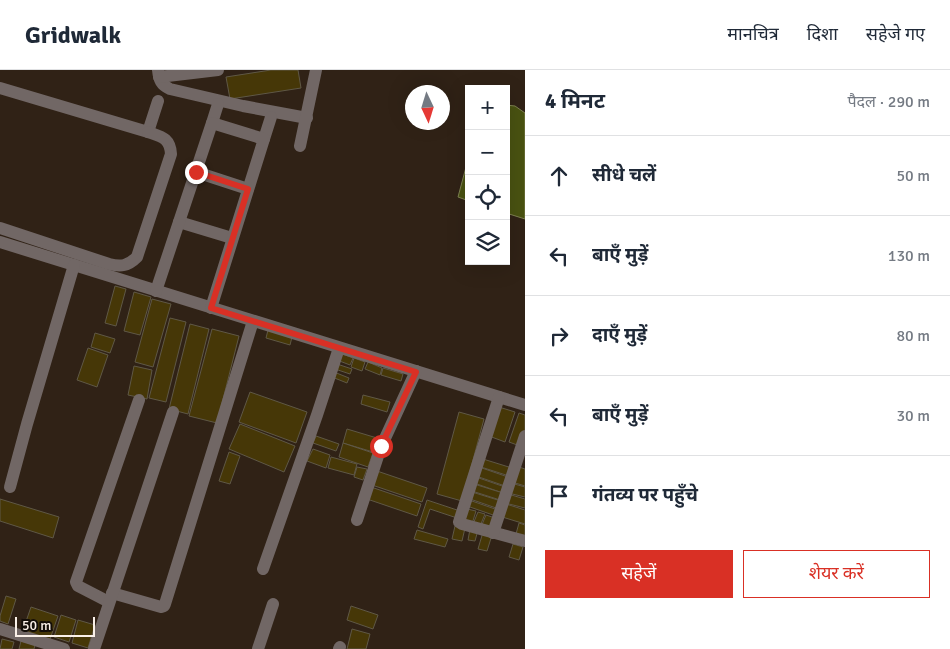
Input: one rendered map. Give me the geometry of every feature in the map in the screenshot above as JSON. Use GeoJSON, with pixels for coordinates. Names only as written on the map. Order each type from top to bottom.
{"type":"FeatureCollection","features":[{"type":"Feature","properties":{"kind":"street"},"geometry":{"type":"LineString","coordinates":[[218,70],[159,74],[163,85],[170,89],[242,106],[307,118]]}},
{"type":"Feature","properties":{"kind":"street"},"geometry":{"type":"LineString","coordinates":[[300,146],[316,70]]}},
{"type":"Feature","properties":{"kind":"street"},"geometry":{"type":"LineString","coordinates":[[0,89],[148,132],[166,139],[170,146],[171,154],[137,257],[125,266],[109,264],[0,228]]}},
{"type":"Feature","properties":{"kind":"street"},"geometry":{"type":"LineString","coordinates":[[148,132],[158,101]]}},
{"type":"Feature","properties":{"kind":"street"},"geometry":{"type":"LineString","coordinates":[[156,291],[218,104]]}},
{"type":"Feature","properties":{"kind":"street"},"geometry":{"type":"LineString","coordinates":[[211,308],[271,117]]}},
{"type":"Feature","properties":{"kind":"street"},"geometry":{"type":"LineString","coordinates":[[212,124],[264,139]]}},
{"type":"Feature","properties":{"kind":"street"},"geometry":{"type":"LineString","coordinates":[[196,172],[248,189]]}},
{"type":"Feature","properties":{"kind":"street"},"geometry":{"type":"LineString","coordinates":[[179,222],[232,238]]}},
{"type":"Feature","properties":{"kind":"street"},"geometry":{"type":"LineString","coordinates":[[0,242],[525,406]]}},
{"type":"Feature","properties":{"kind":"street"},"geometry":{"type":"LineString","coordinates":[[10,487],[26,424],[74,265]]}},
{"type":"Feature","properties":{"kind":"street"},"geometry":{"type":"LineString","coordinates":[[140,400],[76,582],[78,586],[111,598],[161,607],[166,604],[253,321]]}},
{"type":"Feature","properties":{"kind":"street"},"geometry":{"type":"LineString","coordinates":[[263,569],[339,348]]}},
{"type":"Feature","properties":{"kind":"street"},"geometry":{"type":"LineString","coordinates":[[357,520],[381,446],[416,372]]}},
{"type":"Feature","properties":{"kind":"street"},"geometry":{"type":"LineString","coordinates":[[499,397],[459,522],[525,541]]}},
{"type":"Feature","properties":{"kind":"street"},"geometry":{"type":"LineString","coordinates":[[94,649],[173,412]]}},
{"type":"Feature","properties":{"kind":"street"},"geometry":{"type":"LineString","coordinates":[[493,533],[525,436]]}},
{"type":"Feature","properties":{"kind":"street"},"geometry":{"type":"LineString","coordinates":[[258,649],[273,604]]}},
{"type":"Feature","properties":{"kind":"street"},"geometry":{"type":"LineString","coordinates":[[0,629],[64,649]]}},
{"type":"Feature","properties":{"kind":"shaded area"},"geometry":{"type":"Polygon","coordinates":[[[510,105],[515,106],[525,113],[525,219],[510,214],[510,105]]]}},
{"type":"Feature","properties":{"kind":"shaded area"},"geometry":{"type":"Polygon","coordinates":[[[465,171],[465,200],[458,197],[465,171]]]}},
{"type":"Feature","properties":{"kind":"building"},"geometry":{"type":"Polygon","coordinates":[[[271,70],[298,70],[301,88],[230,99],[226,77],[271,70]]]}},
{"type":"Feature","properties":{"kind":"building"},"geometry":{"type":"Polygon","coordinates":[[[115,286],[126,289],[116,326],[105,323],[115,286]]]}},
{"type":"Feature","properties":{"kind":"building"},"geometry":{"type":"Polygon","coordinates":[[[134,292],[151,297],[140,335],[124,331],[134,292]]]}},
{"type":"Feature","properties":{"kind":"building"},"geometry":{"type":"Polygon","coordinates":[[[152,299],[171,304],[153,367],[135,362],[152,299]]]}},
{"type":"Feature","properties":{"kind":"building"},"geometry":{"type":"Polygon","coordinates":[[[170,318],[186,322],[166,402],[149,398],[170,318]]]}},
{"type":"Feature","properties":{"kind":"building"},"geometry":{"type":"Polygon","coordinates":[[[190,324],[209,329],[188,414],[169,409],[190,324]]]}},
{"type":"Feature","properties":{"kind":"building"},"geometry":{"type":"Polygon","coordinates":[[[212,329],[239,336],[217,423],[189,416],[212,329]]]}},
{"type":"Feature","properties":{"kind":"building"},"geometry":{"type":"Polygon","coordinates":[[[268,330],[292,337],[290,345],[266,338],[268,330]]]}},
{"type":"Feature","properties":{"kind":"building"},"geometry":{"type":"Polygon","coordinates":[[[95,333],[115,339],[110,353],[91,347],[95,333]]]}},
{"type":"Feature","properties":{"kind":"building"},"geometry":{"type":"Polygon","coordinates":[[[88,348],[108,355],[97,387],[77,380],[88,348]]]}},
{"type":"Feature","properties":{"kind":"building"},"geometry":{"type":"Polygon","coordinates":[[[340,353],[353,358],[350,365],[337,360],[340,353]]]}},
{"type":"Feature","properties":{"kind":"building"},"geometry":{"type":"Polygon","coordinates":[[[354,358],[365,362],[362,371],[351,367],[354,358]]]}},
{"type":"Feature","properties":{"kind":"building"},"geometry":{"type":"Polygon","coordinates":[[[368,362],[382,368],[380,375],[365,369],[368,362]]]}},
{"type":"Feature","properties":{"kind":"building"},"geometry":{"type":"Polygon","coordinates":[[[337,364],[352,369],[350,374],[335,369],[337,364]]]}},
{"type":"Feature","properties":{"kind":"building"},"geometry":{"type":"Polygon","coordinates":[[[134,366],[152,370],[147,399],[128,395],[134,366]]]}},
{"type":"Feature","properties":{"kind":"building"},"geometry":{"type":"Polygon","coordinates":[[[383,368],[403,374],[401,381],[381,375],[383,368]]]}},
{"type":"Feature","properties":{"kind":"building"},"geometry":{"type":"Polygon","coordinates":[[[334,372],[349,378],[347,383],[332,377],[334,372]]]}},
{"type":"Feature","properties":{"kind":"building"},"geometry":{"type":"Polygon","coordinates":[[[250,392],[307,412],[296,443],[239,422],[250,392]]]}},
{"type":"Feature","properties":{"kind":"building"},"geometry":{"type":"Polygon","coordinates":[[[363,395],[390,402],[387,412],[361,404],[363,395]]]}},
{"type":"Feature","properties":{"kind":"building"},"geometry":{"type":"Polygon","coordinates":[[[499,407],[515,412],[505,442],[489,436],[499,407]]]}},
{"type":"Feature","properties":{"kind":"building"},"geometry":{"type":"Polygon","coordinates":[[[459,412],[484,419],[462,501],[437,494],[459,412]]]}},
{"type":"Feature","properties":{"kind":"building"},"geometry":{"type":"Polygon","coordinates":[[[519,413],[525,415],[525,431],[520,446],[509,442],[519,413]]]}},
{"type":"Feature","properties":{"kind":"building"},"geometry":{"type":"Polygon","coordinates":[[[240,424],[295,446],[284,472],[229,449],[240,424]]]}},
{"type":"Feature","properties":{"kind":"building"},"geometry":{"type":"Polygon","coordinates":[[[347,429],[377,438],[373,452],[343,443],[347,429]]]}},
{"type":"Feature","properties":{"kind":"building"},"geometry":{"type":"Polygon","coordinates":[[[316,436],[339,444],[336,451],[313,443],[316,436]]]}},
{"type":"Feature","properties":{"kind":"building"},"geometry":{"type":"Polygon","coordinates":[[[343,443],[373,453],[368,467],[339,457],[343,443]]]}},
{"type":"Feature","properties":{"kind":"building"},"geometry":{"type":"Polygon","coordinates":[[[313,449],[330,455],[326,468],[307,461],[313,449]]]}},
{"type":"Feature","properties":{"kind":"building"},"geometry":{"type":"Polygon","coordinates":[[[229,452],[240,456],[230,484],[219,481],[229,452]]]}},
{"type":"Feature","properties":{"kind":"building"},"geometry":{"type":"Polygon","coordinates":[[[331,457],[357,464],[354,475],[328,468],[331,457]]]}},
{"type":"Feature","properties":{"kind":"building"},"geometry":{"type":"Polygon","coordinates":[[[483,459],[512,468],[509,476],[481,467],[483,459]]]}},
{"type":"Feature","properties":{"kind":"building"},"geometry":{"type":"Polygon","coordinates":[[[516,466],[525,469],[525,486],[512,482],[516,466]]]}},
{"type":"Feature","properties":{"kind":"building"},"geometry":{"type":"Polygon","coordinates":[[[357,467],[367,469],[363,480],[354,477],[357,467]]]}},
{"type":"Feature","properties":{"kind":"building"},"geometry":{"type":"Polygon","coordinates":[[[479,467],[508,477],[505,486],[476,476],[479,467]]]}},
{"type":"Feature","properties":{"kind":"building"},"geometry":{"type":"Polygon","coordinates":[[[377,471],[427,488],[422,502],[372,485],[377,471]]]}},
{"type":"Feature","properties":{"kind":"building"},"geometry":{"type":"Polygon","coordinates":[[[476,477],[505,487],[503,493],[474,483],[476,477]]]}},
{"type":"Feature","properties":{"kind":"building"},"geometry":{"type":"Polygon","coordinates":[[[511,483],[525,487],[525,497],[508,493],[511,483]]]}},
{"type":"Feature","properties":{"kind":"building"},"geometry":{"type":"Polygon","coordinates":[[[474,484],[503,493],[500,500],[472,491],[474,484]]]}},
{"type":"Feature","properties":{"kind":"building"},"geometry":{"type":"Polygon","coordinates":[[[371,487],[421,504],[417,516],[367,499],[371,487]]]}},
{"type":"Feature","properties":{"kind":"building"},"geometry":{"type":"Polygon","coordinates":[[[472,492],[501,501],[499,509],[470,499],[472,492]]]}},
{"type":"Feature","properties":{"kind":"building"},"geometry":{"type":"Polygon","coordinates":[[[508,494],[525,499],[525,508],[505,503],[508,494]]]}},
{"type":"Feature","properties":{"kind":"building"},"geometry":{"type":"Polygon","coordinates":[[[0,499],[59,517],[53,538],[0,521],[0,499]]]}},
{"type":"Feature","properties":{"kind":"building"},"geometry":{"type":"Polygon","coordinates":[[[427,500],[460,511],[457,518],[430,509],[423,529],[418,527],[427,500]]]}},
{"type":"Feature","properties":{"kind":"building"},"geometry":{"type":"Polygon","coordinates":[[[469,500],[498,510],[496,516],[467,506],[469,500]]]}},
{"type":"Feature","properties":{"kind":"building"},"geometry":{"type":"Polygon","coordinates":[[[503,503],[525,510],[525,524],[499,516],[503,503]]]}},
{"type":"Feature","properties":{"kind":"building"},"geometry":{"type":"Polygon","coordinates":[[[467,509],[476,511],[472,524],[463,521],[467,509]]]}},
{"type":"Feature","properties":{"kind":"building"},"geometry":{"type":"Polygon","coordinates":[[[478,512],[485,514],[480,526],[473,524],[478,512]]]}},
{"type":"Feature","properties":{"kind":"building"},"geometry":{"type":"Polygon","coordinates":[[[486,515],[495,518],[491,530],[481,527],[486,515]]]}},
{"type":"Feature","properties":{"kind":"building"},"geometry":{"type":"Polygon","coordinates":[[[519,523],[525,525],[525,537],[516,534],[519,523]]]}},
{"type":"Feature","properties":{"kind":"building"},"geometry":{"type":"Polygon","coordinates":[[[455,526],[465,528],[462,541],[452,539],[455,526]]]}},
{"type":"Feature","properties":{"kind":"building"},"geometry":{"type":"Polygon","coordinates":[[[470,529],[478,530],[475,541],[468,540],[470,529]]]}},
{"type":"Feature","properties":{"kind":"building"},"geometry":{"type":"Polygon","coordinates":[[[417,530],[448,539],[445,547],[414,539],[417,530]]]}},
{"type":"Feature","properties":{"kind":"building"},"geometry":{"type":"Polygon","coordinates":[[[483,532],[492,535],[487,551],[478,549],[483,532]]]}},
{"type":"Feature","properties":{"kind":"building"},"geometry":{"type":"Polygon","coordinates":[[[513,544],[523,547],[519,560],[509,557],[513,544]]]}},
{"type":"Feature","properties":{"kind":"building"},"geometry":{"type":"Polygon","coordinates":[[[6,596],[16,599],[8,624],[0,621],[6,596]]]}},
{"type":"Feature","properties":{"kind":"building"},"geometry":{"type":"Polygon","coordinates":[[[351,606],[378,615],[373,629],[347,620],[351,606]]]}},
{"type":"Feature","properties":{"kind":"building"},"geometry":{"type":"Polygon","coordinates":[[[31,607],[58,616],[49,642],[22,633],[31,607]]]}},
{"type":"Feature","properties":{"kind":"building"},"geometry":{"type":"Polygon","coordinates":[[[61,615],[76,620],[69,642],[54,637],[61,615]]]}},
{"type":"Feature","properties":{"kind":"building"},"geometry":{"type":"Polygon","coordinates":[[[78,620],[95,625],[88,648],[72,643],[78,620]]]}},
{"type":"Feature","properties":{"kind":"building"},"geometry":{"type":"Polygon","coordinates":[[[352,629],[370,634],[366,649],[347,649],[352,629]]]}},
{"type":"Feature","properties":{"kind":"building"},"geometry":{"type":"Polygon","coordinates":[[[2,639],[14,642],[12,649],[0,649],[2,639]]]}},
{"type":"Feature","properties":{"kind":"building"},"geometry":{"type":"Polygon","coordinates":[[[21,641],[35,645],[34,649],[19,649],[21,641]]]}},
{"type":"Feature","properties":{"kind":"route"},"geometry":{"type":"LineString","coordinates":[[196,172],[248,189],[211,308],[416,372],[381,446]]}}]}
